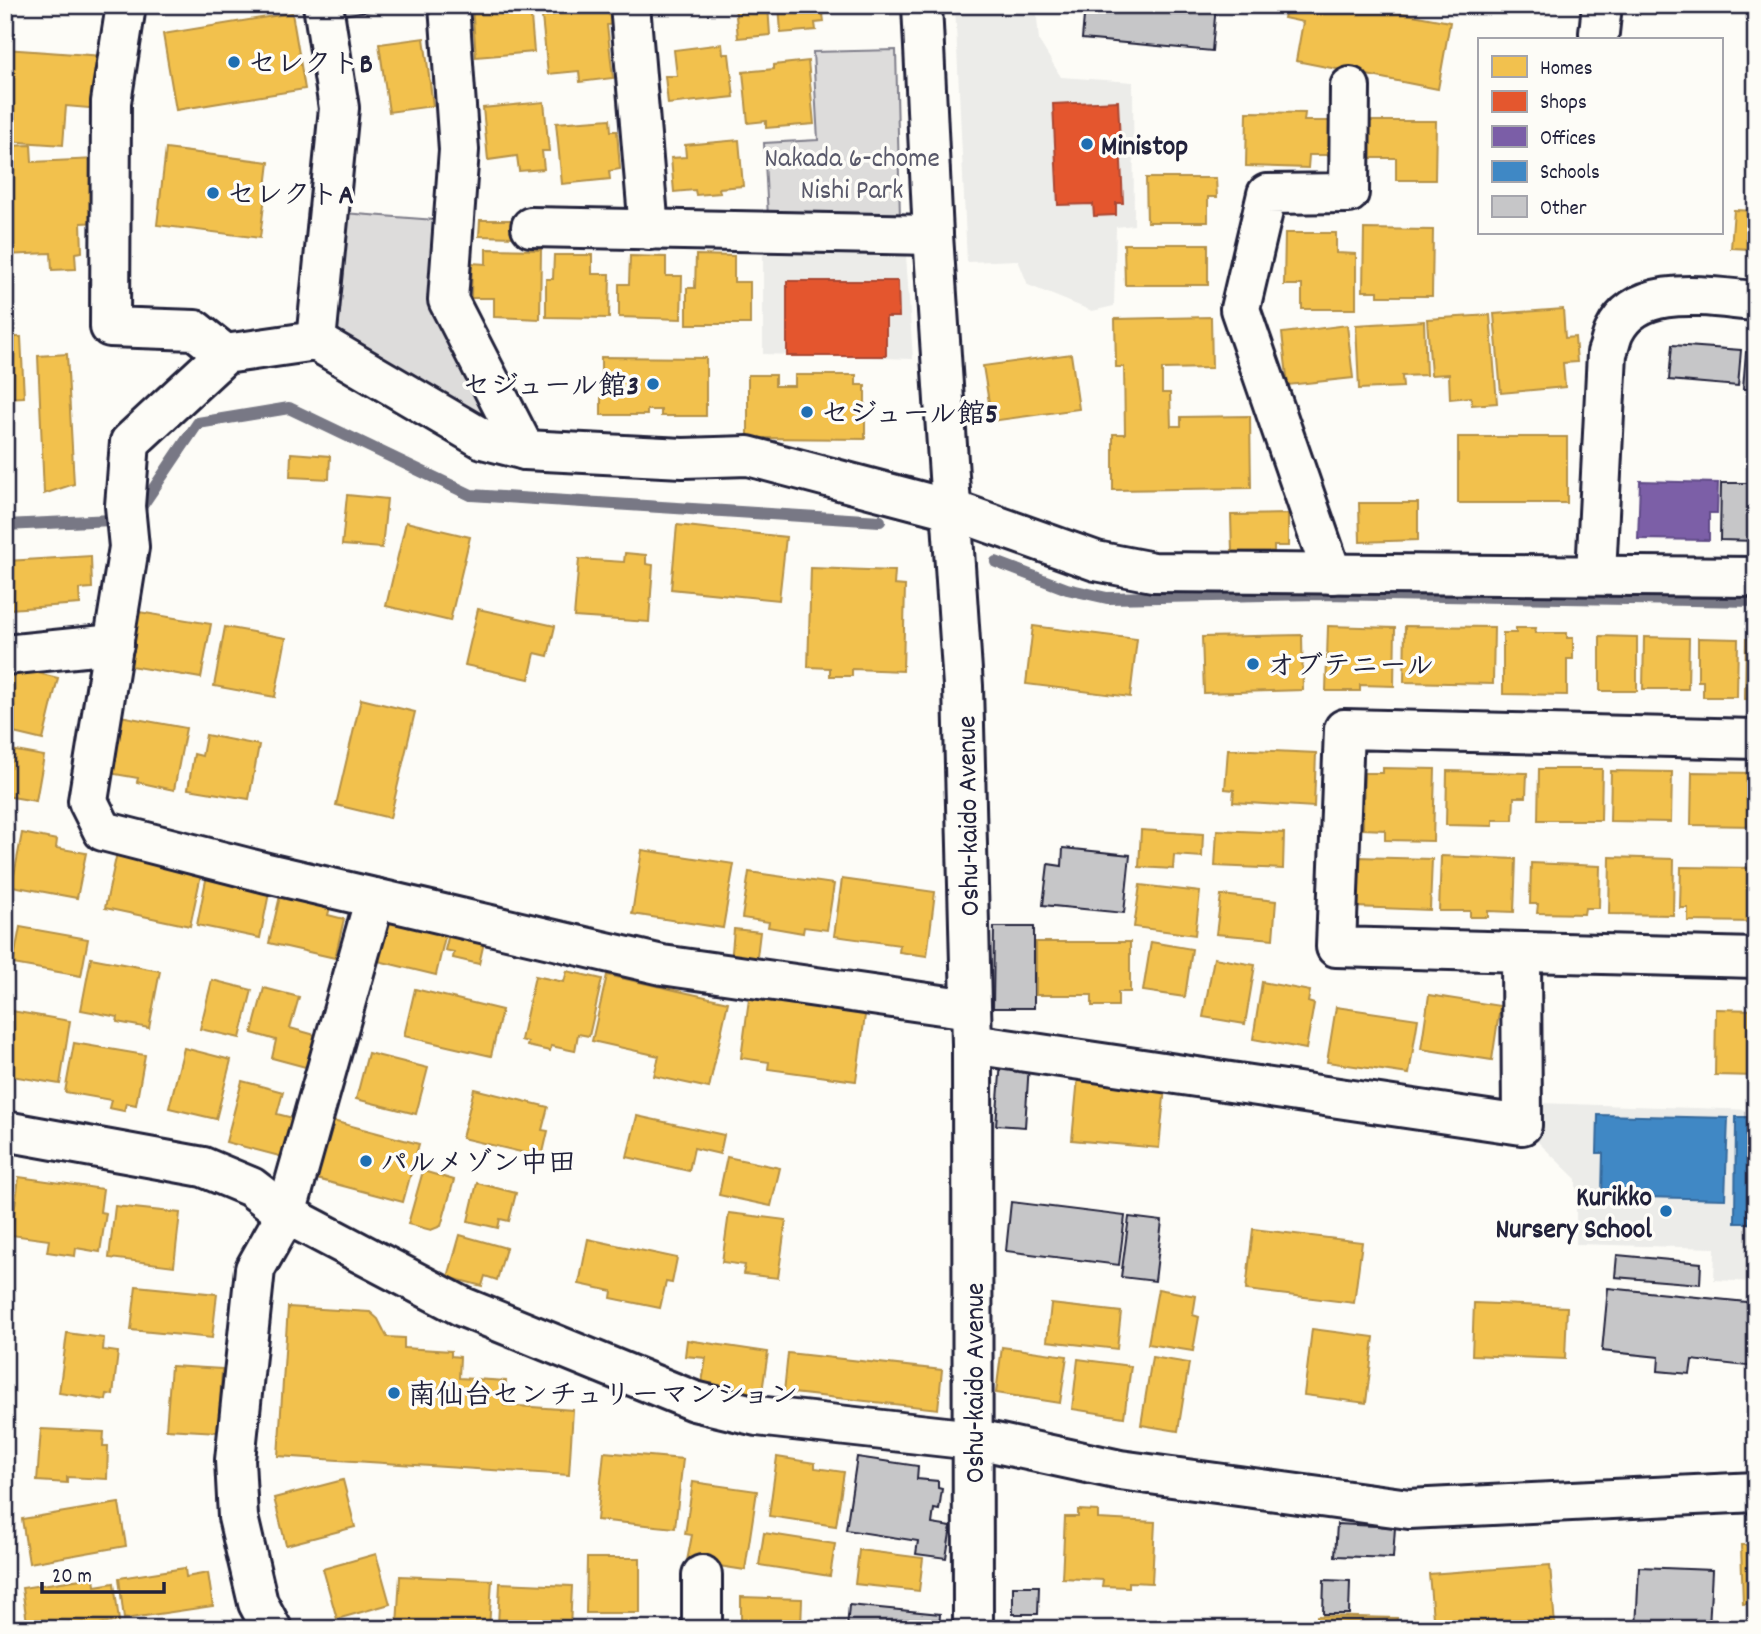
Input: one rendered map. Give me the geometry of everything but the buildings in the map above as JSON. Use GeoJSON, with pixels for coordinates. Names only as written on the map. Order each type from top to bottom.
{"type":"FeatureCollection","features":[{"type":"Feature","properties":{"kind":"street"},"geometry":{"type":"LineString","coordinates":[[124,5],[111,102],[110,327],[195,330],[225,354]]}},
{"type":"Feature","properties":{"kind":"street"},"geometry":{"type":"LineString","coordinates":[[316,341],[339,108],[323,5]]}},
{"type":"Feature","properties":{"kind":"street"},"geometry":{"type":"LineString","coordinates":[[449,5],[459,150],[449,300],[525,450]]}},
{"type":"Feature","properties":{"kind":"street"},"geometry":{"type":"LineString","coordinates":[[630,5],[649,230]]}},
{"type":"Feature","properties":{"kind":"street","name":"Oshu-kaido Avenue"},"geometry":{"type":"LineString","coordinates":[[922,5],[933,236],[964,686],[971,1026],[973,1629]]}},
{"type":"Feature","properties":{"kind":"street"},"geometry":{"type":"LineString","coordinates":[[1332,574],[1240,309],[1267,194],[1349,193],[1350,87]]}},
{"type":"Feature","properties":{"kind":"street"},"geometry":{"type":"LineString","coordinates":[[531,227],[933,236]]}},
{"type":"Feature","properties":{"kind":"street"},"geometry":{"type":"LineString","coordinates":[[1596,574],[1607,353],[1614,330],[1629,313],[1650,300],[1680,296],[1756,301]]}},
{"type":"Feature","properties":{"kind":"street"},"geometry":{"type":"LineString","coordinates":[[1521,954],[1522,1125],[971,1026],[662,965],[267,873],[103,831],[88,801],[129,547],[125,506],[130,442],[225,354],[316,341],[483,439],[525,450],[682,458],[748,456],[953,509],[1096,561],[1153,572],[1756,577]]}},
{"type":"Feature","properties":{"kind":"street"},"geometry":{"type":"LineString","coordinates":[[5,655],[114,644]]}},
{"type":"Feature","properties":{"kind":"street"},"geometry":{"type":"LineString","coordinates":[[1756,739],[1344,729],[1336,947],[1521,954],[1756,958]]}},
{"type":"Feature","properties":{"kind":"street"},"geometry":{"type":"LineString","coordinates":[[272,1629],[258,1603],[238,1517],[235,1460],[255,1269],[286,1214],[375,898]]}},
{"type":"Feature","properties":{"kind":"street"},"geometry":{"type":"LineString","coordinates":[[5,1131],[203,1167],[250,1187],[286,1214],[463,1307],[694,1401],[757,1416],[991,1442],[1120,1470],[1409,1508],[1756,1492]]}},
{"type":"Feature","properties":{"kind":"street"},"geometry":{"type":"LineString","coordinates":[[702,1575],[702,1629]]}},
{"type":"Feature","properties":{"kind":"shaded area"},"geometry":{"type":"Polygon","coordinates":[[[955,5],[1036,5],[1039,41],[1061,77],[1133,82],[1134,225],[1116,227],[1114,306],[1092,311],[1028,285],[1018,260],[967,262],[955,5]]]}},
{"type":"Feature","properties":{"kind":"shaded area"},"geometry":{"type":"Polygon","coordinates":[[[763,251],[906,255],[913,359],[763,354],[763,251]]]}},
{"type":"Feature","properties":{"kind":"shaded area","name":"Kurikko Nursery School"},"geometry":{"type":"Polygon","coordinates":[[[1538,1103],[1756,1110],[1756,1282],[1714,1280],[1715,1248],[1576,1244],[1576,1179],[1536,1140],[1538,1103]]]}},
{"type":"Feature","properties":{"kind":"green space","name":"Nakada 6-chome Nishi Park"},"geometry":{"type":"Polygon","coordinates":[[[896,50],[900,219],[768,217],[764,143],[818,140],[813,52],[896,50]]]}},
{"type":"Feature","properties":{"kind":"green space"},"geometry":{"type":"Polygon","coordinates":[[[343,213],[435,220],[430,299],[491,432],[334,341],[343,213]]]}},
{"type":"Feature","properties":{"kind":"waterway"},"geometry":{"type":"LineString","coordinates":[[5,525],[133,519],[198,423],[289,408],[471,495],[880,521]]}},
{"type":"Feature","properties":{"kind":"waterway"},"geometry":{"type":"LineString","coordinates":[[996,562],[1067,589],[1107,598],[1322,594],[1756,601]]}},
{"type":"Feature","properties":{"kind":"place","name":"セレクトB"},"geometry":{"type":"Point","coordinates":[234,62]}},
{"type":"Feature","properties":{"kind":"place","name":"Ministop"},"geometry":{"type":"Point","coordinates":[1087,144]}},
{"type":"Feature","properties":{"kind":"place","name":"セレクトA"},"geometry":{"type":"Point","coordinates":[213,193]}},
{"type":"Feature","properties":{"kind":"place","name":"セジュール館3"},"geometry":{"type":"Point","coordinates":[653,384]}},
{"type":"Feature","properties":{"kind":"place","name":"セジュール館5"},"geometry":{"type":"Point","coordinates":[807,412]}},
{"type":"Feature","properties":{"kind":"place","name":"オブテニール"},"geometry":{"type":"Point","coordinates":[1253,664]}},
{"type":"Feature","properties":{"kind":"place","name":"パルメゾン中田"},"geometry":{"type":"Point","coordinates":[366,1161]}},
{"type":"Feature","properties":{"kind":"place","name":"Kurikko Nursery School"},"geometry":{"type":"Point","coordinates":[1666,1211]}},
{"type":"Feature","properties":{"kind":"place","name":"南仙台センチュリーマンション"},"geometry":{"type":"Point","coordinates":[394,1393]}}]}
